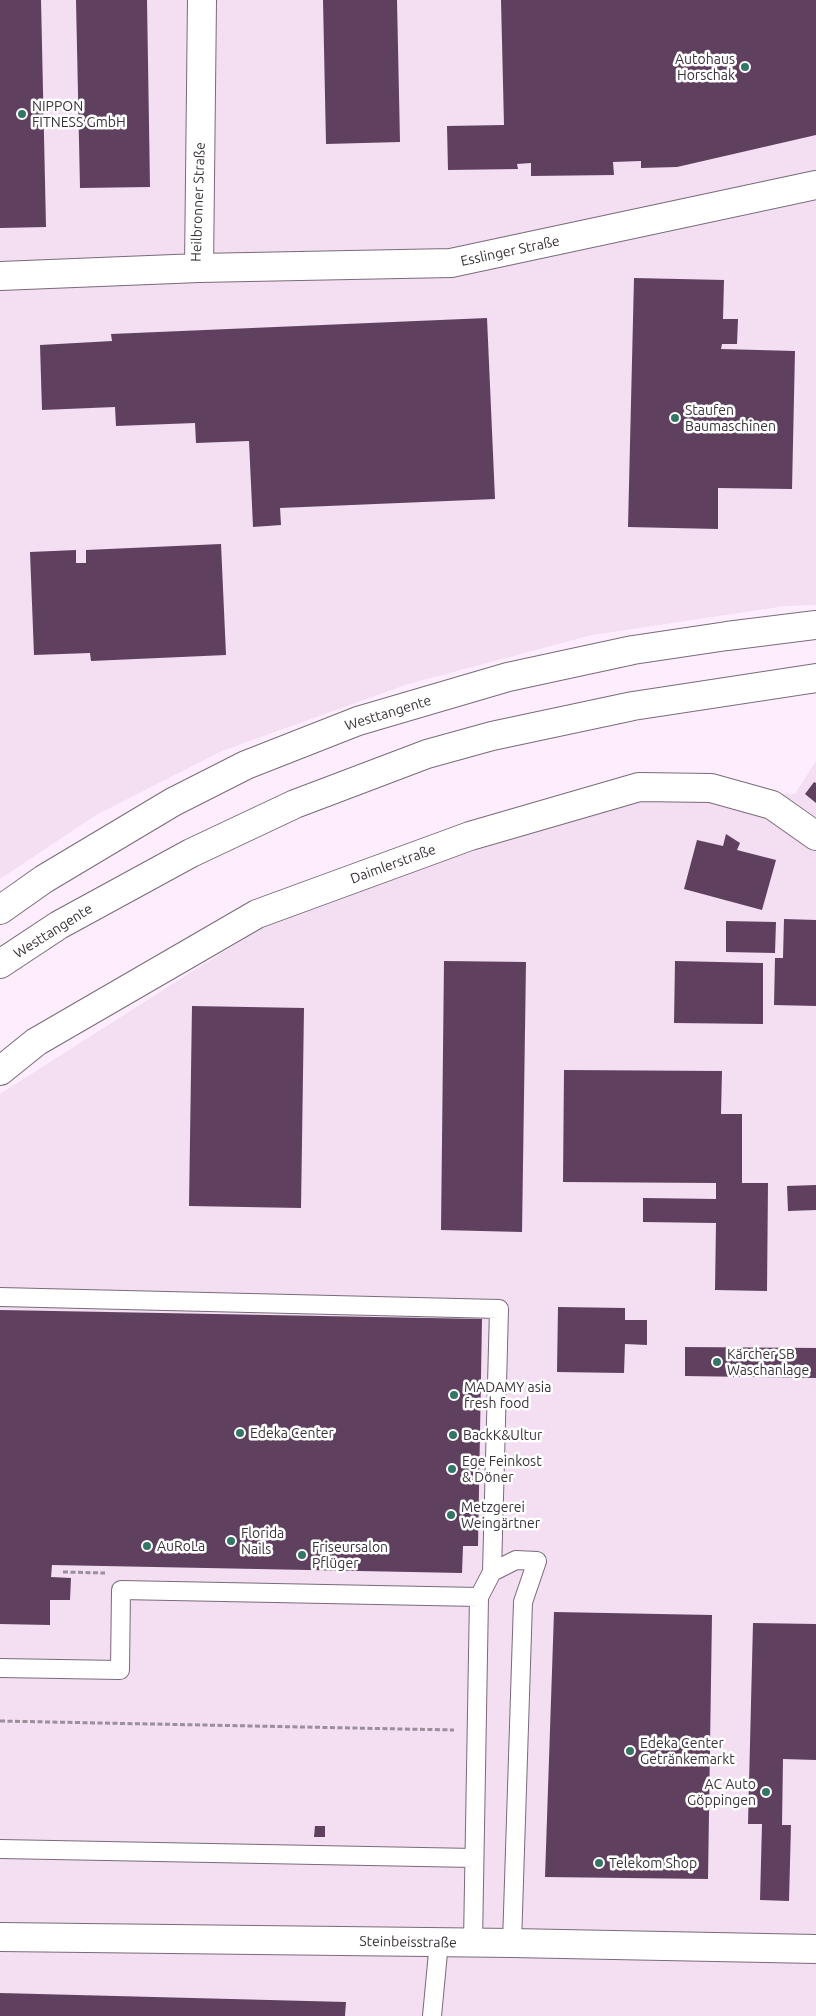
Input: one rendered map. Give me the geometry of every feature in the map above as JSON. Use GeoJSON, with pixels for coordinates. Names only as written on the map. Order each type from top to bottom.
{"type":"FeatureCollection","features":[{"type":"Feature","properties":{"kind":"street","name":"Heilbronner Straße"},"geometry":{"type":"LineString","coordinates":[[0,276],[199,268],[202,0]]}},
{"type":"Feature","properties":{"kind":"street","name":"Esslinger Straße"},"geometry":{"type":"LineString","coordinates":[[199,268],[451,263],[816,185]]}},
{"type":"Feature","properties":{"kind":"street","name":"Westtangente"},"geometry":{"type":"LineString","coordinates":[[0,910],[44,879],[173,802],[246,765],[358,720],[508,677],[623,652],[816,625]]}},
{"type":"Feature","properties":{"kind":"street","name":"Westtangente"},"geometry":{"type":"LineString","coordinates":[[0,964],[59,925],[191,852],[295,804],[427,754],[492,736],[633,706],[816,678]]}},
{"type":"Feature","properties":{"kind":"street","name":"Daimlerstraße"},"geometry":{"type":"LineString","coordinates":[[0,1071],[36,1042],[257,914],[479,833],[639,787],[712,788],[764,802],[772,805],[816,836]]}},
{"type":"Feature","properties":{"kind":"street","name":"Steinbeisstraße"},"geometry":{"type":"LineString","coordinates":[[0,1937],[473,1942],[816,1949]]}},
{"type":"Feature","properties":{"kind":"lane"},"geometry":{"type":"LineString","coordinates":[[0,1297],[499,1309],[492,1572],[479,1597],[473,1942]]}},
{"type":"Feature","properties":{"kind":"lane"},"geometry":{"type":"LineString","coordinates":[[492,1572],[516,1560],[537,1561],[523,1602],[512,1943]]}},
{"type":"Feature","properties":{"kind":"lane"},"geometry":{"type":"LineString","coordinates":[[0,1668],[120,1670],[121,1590],[479,1597]]}},
{"type":"Feature","properties":{"kind":"lane"},"geometry":{"type":"LineString","coordinates":[[0,1849],[474,1858]]}},
{"type":"Feature","properties":{"kind":"lane"},"geometry":{"type":"LineString","coordinates":[[432,2016],[439,1942]]}},
{"type":"Feature","properties":{"kind":"path"},"geometry":{"type":"LineString","coordinates":[[0,1721],[477,1730]]}},
{"type":"Feature","properties":{"kind":"shaded area"},"geometry":{"type":"Polygon","coordinates":[[[0,0],[816,0],[816,605],[785,606],[592,635],[408,684],[222,751],[96,815],[0,879],[0,0]]]}},
{"type":"Feature","properties":{"kind":"shaded area"},"geometry":{"type":"Polygon","coordinates":[[[816,761],[816,1946],[451,1939],[0,1922],[0,1094],[293,909],[643,797],[795,794],[816,761]]]}},
{"type":"Feature","properties":{"kind":"shaded area"},"geometry":{"type":"Polygon","coordinates":[[[0,1941],[816,1951],[816,2016],[0,2016],[0,1941]]]}},
{"type":"Feature","properties":{"kind":"building","name":"NIPPON FITNESS GmbH"},"geometry":{"type":"Polygon","coordinates":[[[0,0],[41,0],[46,227],[0,228],[0,0]]]}},
{"type":"Feature","properties":{"kind":"building"},"geometry":{"type":"Polygon","coordinates":[[[76,0],[147,0],[150,187],[80,188],[76,0]]]}},
{"type":"Feature","properties":{"kind":"building"},"geometry":{"type":"Polygon","coordinates":[[[323,0],[397,0],[400,142],[326,144],[323,0]]]}},
{"type":"Feature","properties":{"kind":"building"},"geometry":{"type":"Polygon","coordinates":[[[501,0],[816,0],[816,135],[677,167],[641,168],[641,161],[613,162],[614,175],[531,176],[531,163],[517,164],[518,169],[448,170],[447,126],[504,125],[501,0]]]}},
{"type":"Feature","properties":{"kind":"building","name":"Staufen Baumaschinen"},"geometry":{"type":"Polygon","coordinates":[[[634,278],[724,280],[723,319],[738,319],[737,344],[722,344],[721,349],[795,351],[792,489],[718,488],[718,529],[628,527],[634,278]]]}},
{"type":"Feature","properties":{"kind":"building"},"geometry":{"type":"Polygon","coordinates":[[[487,318],[495,499],[280,508],[281,525],[253,527],[249,441],[196,443],[195,423],[116,426],[115,407],[42,410],[40,345],[112,341],[111,334],[487,318]]]}},
{"type":"Feature","properties":{"kind":"building"},"geometry":{"type":"Polygon","coordinates":[[[221,544],[226,655],[91,661],[90,653],[34,655],[30,552],[76,550],[76,563],[86,563],[86,550],[221,544]]]}},
{"type":"Feature","properties":{"kind":"building"},"geometry":{"type":"Polygon","coordinates":[[[814,782],[816,783],[816,803],[805,794],[814,782]]]}},
{"type":"Feature","properties":{"kind":"building"},"geometry":{"type":"Polygon","coordinates":[[[726,834],[740,843],[737,850],[776,860],[762,910],[684,889],[697,840],[723,846],[726,834]]]}},
{"type":"Feature","properties":{"kind":"building"},"geometry":{"type":"Polygon","coordinates":[[[784,919],[816,920],[816,1006],[774,1005],[775,958],[783,958],[784,919]]]}},
{"type":"Feature","properties":{"kind":"building"},"geometry":{"type":"Polygon","coordinates":[[[726,921],[776,922],[775,953],[726,952],[726,921]]]}},
{"type":"Feature","properties":{"kind":"building"},"geometry":{"type":"Polygon","coordinates":[[[444,961],[526,962],[522,1232],[441,1230],[444,961]]]}},
{"type":"Feature","properties":{"kind":"building"},"geometry":{"type":"Polygon","coordinates":[[[675,961],[763,963],[763,1024],[674,1023],[675,961]]]}},
{"type":"Feature","properties":{"kind":"building"},"geometry":{"type":"Polygon","coordinates":[[[192,1006],[304,1008],[301,1208],[189,1206],[192,1006]]]}},
{"type":"Feature","properties":{"kind":"building"},"geometry":{"type":"Polygon","coordinates":[[[564,1070],[722,1071],[721,1114],[742,1114],[742,1183],[768,1183],[767,1291],[715,1290],[716,1223],[643,1222],[643,1198],[716,1199],[716,1183],[563,1182],[564,1070]]]}},
{"type":"Feature","properties":{"kind":"building"},"geometry":{"type":"Polygon","coordinates":[[[816,1185],[816,1210],[788,1211],[787,1186],[816,1185]]]}},
{"type":"Feature","properties":{"kind":"building"},"geometry":{"type":"Polygon","coordinates":[[[558,1307],[625,1308],[625,1320],[647,1320],[647,1345],[625,1344],[624,1373],[557,1372],[558,1307]]]}},
{"type":"Feature","properties":{"kind":"building","name":"Edeka Center"},"geometry":{"type":"Polygon","coordinates":[[[0,1310],[482,1319],[478,1546],[463,1546],[462,1573],[52,1565],[51,1577],[71,1578],[70,1600],[50,1600],[50,1625],[0,1624],[0,1310]]]}},
{"type":"Feature","properties":{"kind":"building"},"geometry":{"type":"Polygon","coordinates":[[[685,1347],[816,1348],[816,1378],[685,1376],[685,1347]]]}},
{"type":"Feature","properties":{"kind":"building","name":"Edeka Center Getränkemarkt"},"geometry":{"type":"Polygon","coordinates":[[[554,1612],[712,1615],[708,1879],[545,1877],[554,1612]]]}},
{"type":"Feature","properties":{"kind":"building"},"geometry":{"type":"Polygon","coordinates":[[[753,1623],[816,1624],[816,1760],[783,1759],[782,1825],[791,1825],[789,1901],[760,1900],[762,1824],[748,1824],[753,1623]]]}},
{"type":"Feature","properties":{"kind":"building"},"geometry":{"type":"Polygon","coordinates":[[[315,1826],[325,1826],[325,1837],[314,1837],[315,1826]]]}},
{"type":"Feature","properties":{"kind":"building"},"geometry":{"type":"Polygon","coordinates":[[[0,1993],[346,2002],[345,2016],[0,2016],[0,1993]]]}},
{"type":"Feature","properties":{"kind":"place","name":"Autohaus Horschak"},"geometry":{"type":"Point","coordinates":[745,67]}},
{"type":"Feature","properties":{"kind":"place","name":"NIPPON FITNESS GmbH"},"geometry":{"type":"Point","coordinates":[22,114]}},
{"type":"Feature","properties":{"kind":"place","name":"Staufen Baumaschinen"},"geometry":{"type":"Point","coordinates":[675,418]}},
{"type":"Feature","properties":{"kind":"place","name":"Kärcher SB Waschanlage"},"geometry":{"type":"Point","coordinates":[717,1362]}},
{"type":"Feature","properties":{"kind":"place","name":"MADAMY asia fresh food"},"geometry":{"type":"Point","coordinates":[454,1395]}},
{"type":"Feature","properties":{"kind":"place","name":"Edeka Center"},"geometry":{"type":"Point","coordinates":[240,1433]}},
{"type":"Feature","properties":{"kind":"place","name":"BackK&Ultur"},"geometry":{"type":"Point","coordinates":[453,1435]}},
{"type":"Feature","properties":{"kind":"place","name":"Ege Feinkost & Döner"},"geometry":{"type":"Point","coordinates":[452,1469]}},
{"type":"Feature","properties":{"kind":"place","name":"Metzgerei Weingärtner"},"geometry":{"type":"Point","coordinates":[451,1515]}},
{"type":"Feature","properties":{"kind":"place","name":"Florida Nails"},"geometry":{"type":"Point","coordinates":[231,1541]}},
{"type":"Feature","properties":{"kind":"place","name":"AuRoLa"},"geometry":{"type":"Point","coordinates":[147,1546]}},
{"type":"Feature","properties":{"kind":"place","name":"Friseursalon Pflüger"},"geometry":{"type":"Point","coordinates":[302,1555]}},
{"type":"Feature","properties":{"kind":"place","name":"Edeka Center Getränkemarkt"},"geometry":{"type":"Point","coordinates":[630,1751]}},
{"type":"Feature","properties":{"kind":"place","name":"AC Auto Göppingen"},"geometry":{"type":"Point","coordinates":[766,1792]}},
{"type":"Feature","properties":{"kind":"place","name":"Telekom Shop"},"geometry":{"type":"Point","coordinates":[599,1863]}}]}
